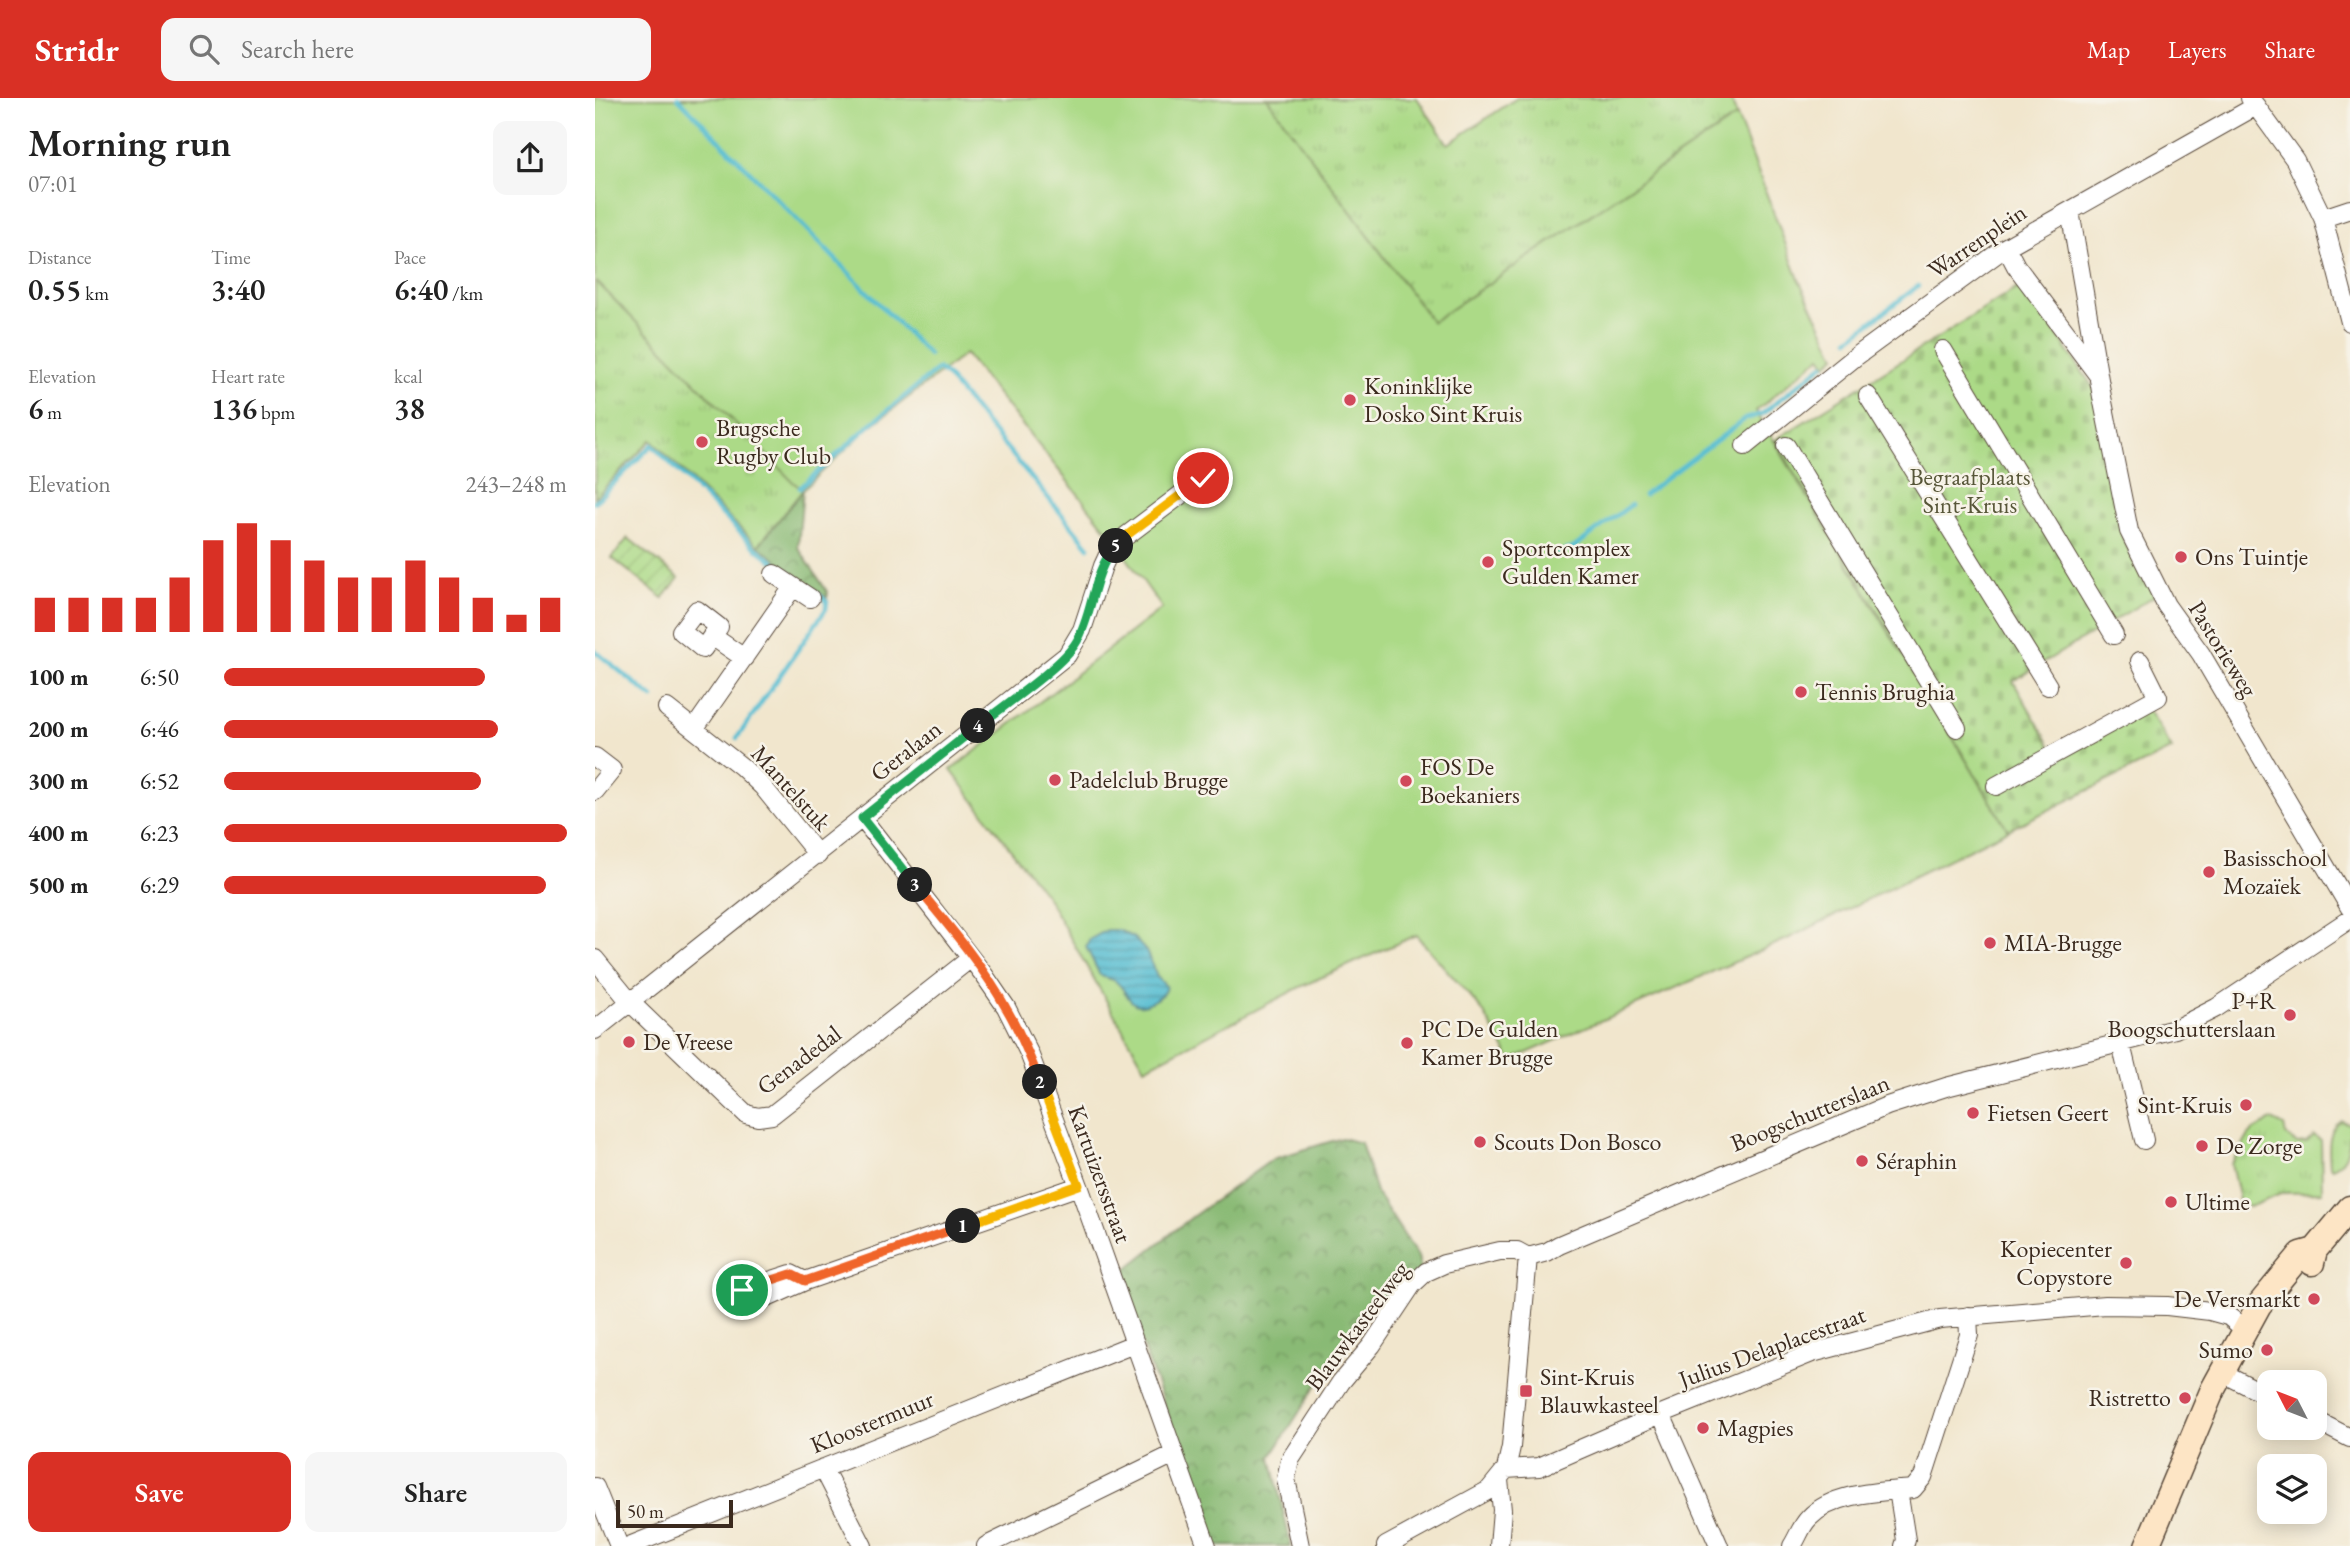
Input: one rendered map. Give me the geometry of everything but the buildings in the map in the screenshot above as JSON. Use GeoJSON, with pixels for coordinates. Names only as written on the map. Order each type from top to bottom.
{"type":"FeatureCollection","features":[{"type":"Feature","properties":{"kind":"street","name":"Warrenplein"},"geometry":{"type":"LineString","coordinates":[[1745,446],[1854,358],[2006,247],[2253,102]]}},
{"type":"Feature","properties":{"kind":"street"},"geometry":{"type":"LineString","coordinates":[[2253,102],[2295,160],[2323,218],[2350,322]]}},
{"type":"Feature","properties":{"kind":"street"},"geometry":{"type":"LineString","coordinates":[[2323,218],[2350,209]]}},
{"type":"Feature","properties":{"kind":"street","name":"Pastorieweg"},"geometry":{"type":"LineString","coordinates":[[2070,211],[2102,397],[2129,531],[2166,605],[2201,654],[2350,908]]}},
{"type":"Feature","properties":{"kind":"street"},"geometry":{"type":"LineString","coordinates":[[2006,247],[2016,266],[2100,378]]}},
{"type":"Feature","properties":{"kind":"street"},"geometry":{"type":"LineString","coordinates":[[1943,350],[2114,635]]}},
{"type":"Feature","properties":{"kind":"street"},"geometry":{"type":"LineString","coordinates":[[1868,396],[2049,686]]}},
{"type":"Feature","properties":{"kind":"street"},"geometry":{"type":"LineString","coordinates":[[1786,446],[1957,728]]}},
{"type":"Feature","properties":{"kind":"street","name":"Geralaan"},"geometry":{"type":"LineString","coordinates":[[595,1030],[1067,655],[1082,630],[1109,553],[1126,536],[1203,478]]}},
{"type":"Feature","properties":{"kind":"street"},"geometry":{"type":"LineString","coordinates":[[774,574],[810,598]]}},
{"type":"Feature","properties":{"kind":"street"},"geometry":{"type":"LineString","coordinates":[[694,729],[793,587]]}},
{"type":"Feature","properties":{"kind":"street"},"geometry":{"type":"LineString","coordinates":[[712,636],[744,658]]}},
{"type":"Feature","properties":{"kind":"street"},"geometry":{"type":"LineString","coordinates":[[1996,786],[2158,697],[2140,661]]}},
{"type":"Feature","properties":{"kind":"street","name":"Mantelstuk"},"geometry":{"type":"LineString","coordinates":[[667,708],[763,787],[818,855]]}},
{"type":"Feature","properties":{"kind":"street"},"geometry":{"type":"LineString","coordinates":[[595,757],[612,770],[595,791]]}},
{"type":"Feature","properties":{"kind":"street","name":"Kartuizersstraat"},"geometry":{"type":"LineString","coordinates":[[862,818],[1006,1007],[1029,1053],[1079,1185],[1207,1546]]}},
{"type":"Feature","properties":{"kind":"street","name":"Boogschutterslaan"},"geometry":{"type":"LineString","coordinates":[[1528,1257],[1547,1252],[1887,1106],[1946,1087],[2175,1029],[2216,1008],[2350,919]]}},
{"type":"Feature","properties":{"kind":"street","name":"Genadedal"},"geometry":{"type":"LineString","coordinates":[[595,959],[630,1002],[746,1114],[758,1117],[772,1115],[971,958]]}},
{"type":"Feature","properties":{"kind":"street"},"geometry":{"type":"LineString","coordinates":[[2121,1044],[2144,1140]]}},
{"type":"Feature","properties":{"kind":"street"},"geometry":{"type":"LineString","coordinates":[[805,1281],[1079,1185]]}},
{"type":"Feature","properties":{"kind":"street"},"geometry":{"type":"LineString","coordinates":[[2147,1546],[2213,1389],[2259,1305],[2301,1254],[2315,1250],[2350,1208]]}},
{"type":"Feature","properties":{"kind":"street","name":"Blauwkasteelweg"},"geometry":{"type":"LineString","coordinates":[[1300,1546],[1286,1479],[1287,1467],[1341,1382],[1373,1345],[1412,1285],[1426,1272],[1444,1264],[1500,1251],[1517,1251],[1528,1257]]}},
{"type":"Feature","properties":{"kind":"street"},"geometry":{"type":"LineString","coordinates":[[1499,1546],[1503,1474],[1511,1447],[1528,1257]]}},
{"type":"Feature","properties":{"kind":"street","name":"Julius Delaplacestraat"},"geometry":{"type":"LineString","coordinates":[[1503,1474],[1539,1467],[1661,1413],[1812,1353],[1940,1319],[2105,1305],[2167,1306],[2228,1316],[2246,1330]]}},
{"type":"Feature","properties":{"kind":"street"},"geometry":{"type":"LineString","coordinates":[[1792,1546],[1805,1523],[1822,1508],[1875,1490],[1913,1489],[1923,1477],[1969,1335],[1968,1316]]}},
{"type":"Feature","properties":{"kind":"street","name":"Kloostermuur"},"geometry":{"type":"LineString","coordinates":[[629,1546],[1134,1344]]}},
{"type":"Feature","properties":{"kind":"street"},"geometry":{"type":"LineString","coordinates":[[2223,1373],[2257,1390]]}},
{"type":"Feature","properties":{"kind":"street"},"geometry":{"type":"LineString","coordinates":[[1661,1413],[1719,1546]]}},
{"type":"Feature","properties":{"kind":"street"},"geometry":{"type":"LineString","coordinates":[[2327,1426],[2350,1438]]}},
{"type":"Feature","properties":{"kind":"street"},"geometry":{"type":"LineString","coordinates":[[986,1546],[1174,1454]]}},
{"type":"Feature","properties":{"kind":"street"},"geometry":{"type":"LineString","coordinates":[[823,1468],[863,1546]]}},
{"type":"Feature","properties":{"kind":"street"},"geometry":{"type":"LineString","coordinates":[[1386,1546],[1477,1498],[1503,1474]]}},
{"type":"Feature","properties":{"kind":"street"},"geometry":{"type":"LineString","coordinates":[[595,1487],[618,1546]]}},
{"type":"Feature","properties":{"kind":"street"},"geometry":{"type":"LineString","coordinates":[[1898,1490],[1906,1540],[1904,1546]]}},
{"type":"Feature","properties":{"kind":"green space","name":"Sportcomplex Gulden Kamer"},"geometry":{"type":"Polygon","coordinates":[[[595,98],[1267,98],[1432,322],[1737,116],[1800,282],[1836,356],[1827,364],[1821,356],[1756,411],[2008,830],[1787,939],[1511,1060],[1482,1010],[1416,935],[1300,987],[1145,1068],[1047,897],[951,770],[1162,608],[1107,530],[965,354],[867,429],[803,490],[793,482],[595,280],[595,98]]]}},
{"type":"Feature","properties":{"kind":"green space"},"geometry":{"type":"Polygon","coordinates":[[[1267,98],[1417,98],[1448,144],[1517,98],[1730,98],[1737,116],[1432,322],[1267,98]]]}},
{"type":"Feature","properties":{"kind":"green space"},"geometry":{"type":"Polygon","coordinates":[[[595,280],[803,490],[758,546],[651,440],[595,498],[595,280]]]}},
{"type":"Feature","properties":{"kind":"green space","name":"Begraafplaats Sint-Kruis"},"geometry":{"type":"Polygon","coordinates":[[[2022,285],[2095,390],[2124,542],[2156,595],[2013,681],[2053,750],[2142,701],[2172,749],[2008,830],[1775,440],[2022,285]]]}},
{"type":"Feature","properties":{"kind":"green space"},"geometry":{"type":"Polygon","coordinates":[[[803,490],[798,547],[828,593],[827,598],[758,546],[803,490]]]}},
{"type":"Feature","properties":{"kind":"green space"},"geometry":{"type":"Polygon","coordinates":[[[628,538],[679,578],[663,598],[612,558],[628,538]]]}},
{"type":"Feature","properties":{"kind":"green space"},"geometry":{"type":"Polygon","coordinates":[[[2272,1120],[2284,1126],[2286,1135],[2297,1144],[2306,1143],[2314,1136],[2321,1141],[2322,1192],[2283,1193],[2249,1207],[2239,1200],[2231,1164],[2251,1132],[2272,1120]]]}},
{"type":"Feature","properties":{"kind":"green space"},"geometry":{"type":"Polygon","coordinates":[[[2342,1121],[2350,1124],[2349,1143],[2343,1160],[2333,1168],[2330,1166],[2329,1154],[2331,1135],[2342,1121]]]}},
{"type":"Feature","properties":{"kind":"green space"},"geometry":{"type":"Polygon","coordinates":[[[1342,1138],[1361,1143],[1376,1192],[1418,1257],[1421,1269],[1395,1294],[1371,1298],[1271,1457],[1291,1546],[1216,1546],[1117,1276],[1192,1217],[1273,1159],[1342,1138]]]}},
{"type":"Feature","properties":{"kind":"water"},"geometry":{"type":"Polygon","coordinates":[[[1107,930],[1119,930],[1134,938],[1146,951],[1157,977],[1166,986],[1156,999],[1147,1004],[1135,1004],[1120,985],[1100,975],[1086,947],[1089,940],[1107,930]]]}},
{"type":"Feature","properties":{"kind":"waterway"},"geometry":{"type":"LineString","coordinates":[[678,98],[929,355]]}},
{"type":"Feature","properties":{"kind":"waterway"},"geometry":{"type":"LineString","coordinates":[[1849,339],[1918,286]]}},
{"type":"Feature","properties":{"kind":"waterway"},"geometry":{"type":"LineString","coordinates":[[1644,495],[1745,419],[1762,414],[1824,364]]}},
{"type":"Feature","properties":{"kind":"waterway"},"geometry":{"type":"LineString","coordinates":[[800,488],[871,424],[938,369],[946,375],[1089,547]]}},
{"type":"Feature","properties":{"kind":"waterway"},"geometry":{"type":"LineString","coordinates":[[595,502],[652,445],[756,548],[798,580]]}},
{"type":"Feature","properties":{"kind":"waterway"},"geometry":{"type":"LineString","coordinates":[[1558,553],[1573,548],[1631,505]]}},
{"type":"Feature","properties":{"kind":"waterway"},"geometry":{"type":"LineString","coordinates":[[737,738],[826,609],[827,601],[813,591]]}},
{"type":"Feature","properties":{"kind":"waterway"},"geometry":{"type":"LineString","coordinates":[[595,651],[653,698]]}},
{"type":"Feature","properties":{"kind":"place","name":"Koninklijke Dosko Sint Kruis"},"geometry":{"type":"Point","coordinates":[1350,400]}},
{"type":"Feature","properties":{"kind":"place","name":"Brugsche Rugby Club"},"geometry":{"type":"Point","coordinates":[702,442]}},
{"type":"Feature","properties":{"kind":"place","name":"Ons Tuintje"},"geometry":{"type":"Point","coordinates":[2181,557]}},
{"type":"Feature","properties":{"kind":"place","name":"Sportcomplex Gulden Kamer"},"geometry":{"type":"Point","coordinates":[1488,562]}},
{"type":"Feature","properties":{"kind":"place","name":"Tennis Brughia"},"geometry":{"type":"Point","coordinates":[1801,692]}},
{"type":"Feature","properties":{"kind":"place","name":"Padelclub Brugge"},"geometry":{"type":"Point","coordinates":[1055,780]}},
{"type":"Feature","properties":{"kind":"place","name":"FOS De Boekaniers"},"geometry":{"type":"Point","coordinates":[1406,781]}},
{"type":"Feature","properties":{"kind":"place","name":"Basisschool Mozaïek"},"geometry":{"type":"Point","coordinates":[2209,872]}},
{"type":"Feature","properties":{"kind":"place","name":"MIA-Brugge"},"geometry":{"type":"Point","coordinates":[1990,943]}},
{"type":"Feature","properties":{"kind":"place","name":"P+R Boogschutterslaan"},"geometry":{"type":"Point","coordinates":[2290,1015]}},
{"type":"Feature","properties":{"kind":"place","name":"De Vreese"},"geometry":{"type":"Point","coordinates":[629,1042]}},
{"type":"Feature","properties":{"kind":"place","name":"PC De Gulden Kamer Brugge"},"geometry":{"type":"Point","coordinates":[1407,1043]}},
{"type":"Feature","properties":{"kind":"place","name":"Sint-Kruis"},"geometry":{"type":"Point","coordinates":[2246,1105]}},
{"type":"Feature","properties":{"kind":"place","name":"Fietsen Geert"},"geometry":{"type":"Point","coordinates":[1973,1113]}},
{"type":"Feature","properties":{"kind":"place","name":"Scouts Don Bosco"},"geometry":{"type":"Point","coordinates":[1480,1142]}},
{"type":"Feature","properties":{"kind":"place","name":"De Zorge"},"geometry":{"type":"Point","coordinates":[2202,1146]}},
{"type":"Feature","properties":{"kind":"place","name":"Séraphin"},"geometry":{"type":"Point","coordinates":[1862,1161]}},
{"type":"Feature","properties":{"kind":"place","name":"Ultime"},"geometry":{"type":"Point","coordinates":[2171,1202]}},
{"type":"Feature","properties":{"kind":"place","name":"Kopiecenter Copystore"},"geometry":{"type":"Point","coordinates":[2126,1263]}},
{"type":"Feature","properties":{"kind":"place","name":"De Versmarkt"},"geometry":{"type":"Point","coordinates":[2314,1299]}},
{"type":"Feature","properties":{"kind":"place","name":"Sumo"},"geometry":{"type":"Point","coordinates":[2267,1350]}},
{"type":"Feature","properties":{"kind":"place","name":"Sint-Kruis Blauwkasteel"},"geometry":{"type":"Point","coordinates":[1526,1391]}},
{"type":"Feature","properties":{"kind":"place","name":"Ristretto"},"geometry":{"type":"Point","coordinates":[2185,1398]}},
{"type":"Feature","properties":{"kind":"place","name":"Magpies"},"geometry":{"type":"Point","coordinates":[1703,1428]}},
{"type":"Feature","properties":{"kind":"route"},"geometry":{"type":"LineString","coordinates":[[742,1290],[791,1274],[805,1281],[1079,1185],[1029,1053],[1006,1007],[956,937],[862,818],[1067,655],[1082,630],[1109,553],[1126,536],[1203,478]]}}]}
